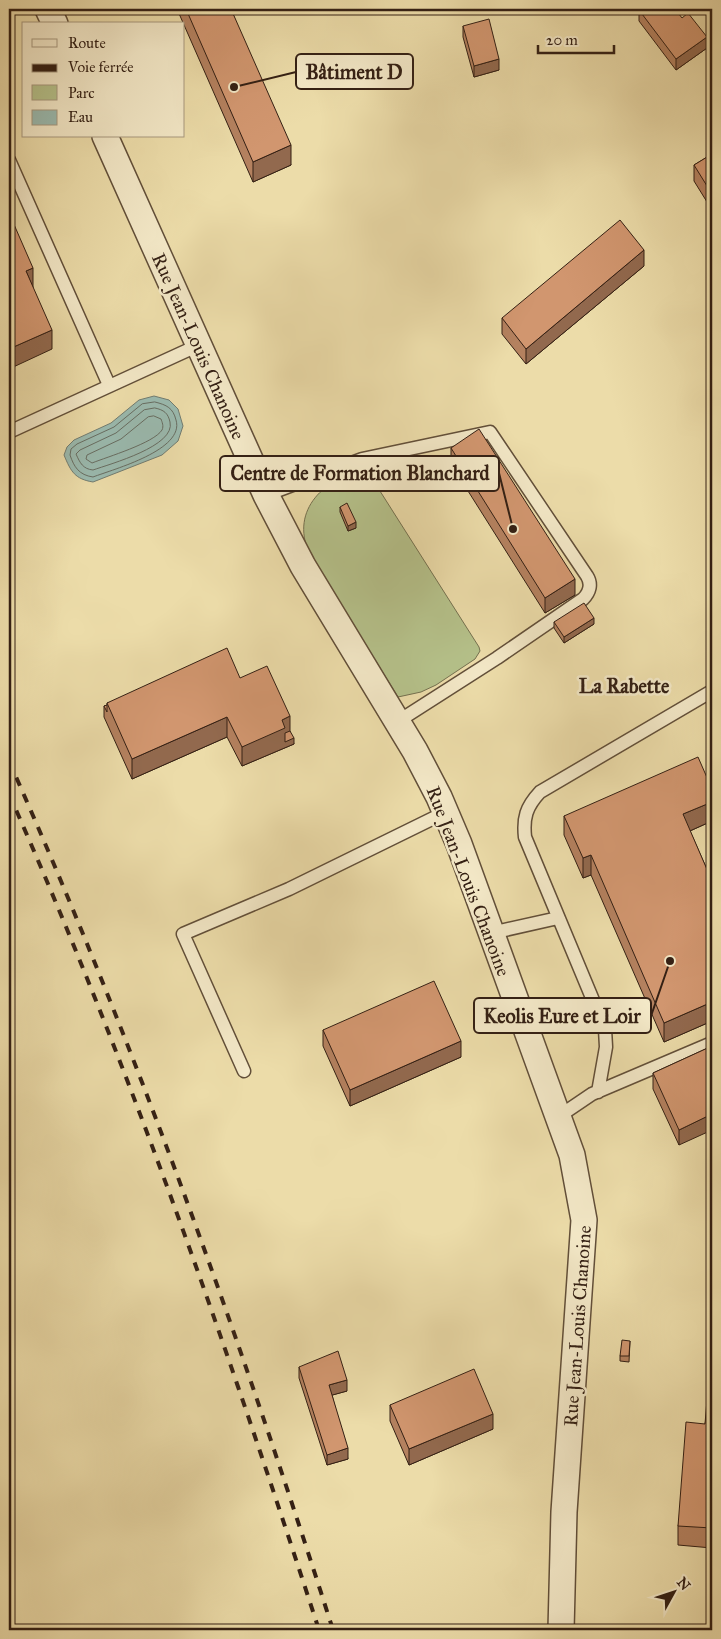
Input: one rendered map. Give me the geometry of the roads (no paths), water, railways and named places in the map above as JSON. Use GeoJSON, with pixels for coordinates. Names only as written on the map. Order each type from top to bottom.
{"type":"FeatureCollection","features":[{"type":"Feature","properties":{"kind":"street"},"geometry":{"type":"LineString","coordinates":[[48,9],[54,22]]}},
{"type":"Feature","properties":{"kind":"street","name":"Rue Jean-Louis Chanoine"},"geometry":{"type":"LineString","coordinates":[[106,138],[266,494],[303,566],[415,751],[446,812],[572,1155],[584,1220],[564,1512],[560,1630]]}},
{"type":"Feature","properties":{"kind":"lane"},"geometry":{"type":"LineString","coordinates":[[9,160],[109,385]]}},
{"type":"Feature","properties":{"kind":"lane"},"geometry":{"type":"LineString","coordinates":[[9,432],[199,345]]}},
{"type":"Feature","properties":{"kind":"lane"},"geometry":{"type":"LineString","coordinates":[[266,494],[362,459],[490,432],[587,576],[590,582],[590,589],[583,599],[497,658],[397,722]]}},
{"type":"Feature","properties":{"kind":"lane"},"geometry":{"type":"LineString","coordinates":[[598,1092],[606,1047],[605,1029],[525,837],[525,814],[530,803],[540,792],[712,691]]}},
{"type":"Feature","properties":{"kind":"lane"},"geometry":{"type":"LineString","coordinates":[[244,1071],[183,934],[289,889],[446,812]]}},
{"type":"Feature","properties":{"kind":"lane"},"geometry":{"type":"LineString","coordinates":[[491,933],[558,918]]}},
{"type":"Feature","properties":{"kind":"lane"},"geometry":{"type":"LineString","coordinates":[[558,1117],[592,1094],[712,1043]]}},
{"type":"Feature","properties":{"kind":"water"},"geometry":{"type":"Polygon","coordinates":[[[154,396],[169,400],[178,409],[183,426],[178,441],[162,455],[93,482],[82,479],[74,474],[64,455],[67,447],[74,440],[111,423],[139,400],[154,396]]]}},
{"type":"Feature","properties":{"kind":"railway"},"geometry":{"type":"LineString","coordinates":[[9,761],[100,975],[183,1191],[260,1410],[333,1630]]}},
{"type":"Feature","properties":{"kind":"railway"},"geometry":{"type":"LineString","coordinates":[[9,794],[96,1000],[175,1208],[249,1418],[319,1630]]}},
{"type":"Feature","properties":{"kind":"place","name":"Bâtiment D"},"geometry":{"type":"Point","coordinates":[234,87]}},
{"type":"Feature","properties":{"kind":"place","name":"Centre de Formation Blanchard"},"geometry":{"type":"Point","coordinates":[513,529]}},
{"type":"Feature","properties":{"kind":"place","name":"Keolis Eure et Loir"},"geometry":{"type":"Point","coordinates":[670,961]}},
{"type":"Feature","properties":{"kind":"district","name":"La Rabette"},"geometry":{"type":"Point","coordinates":[624,686]}}]}
